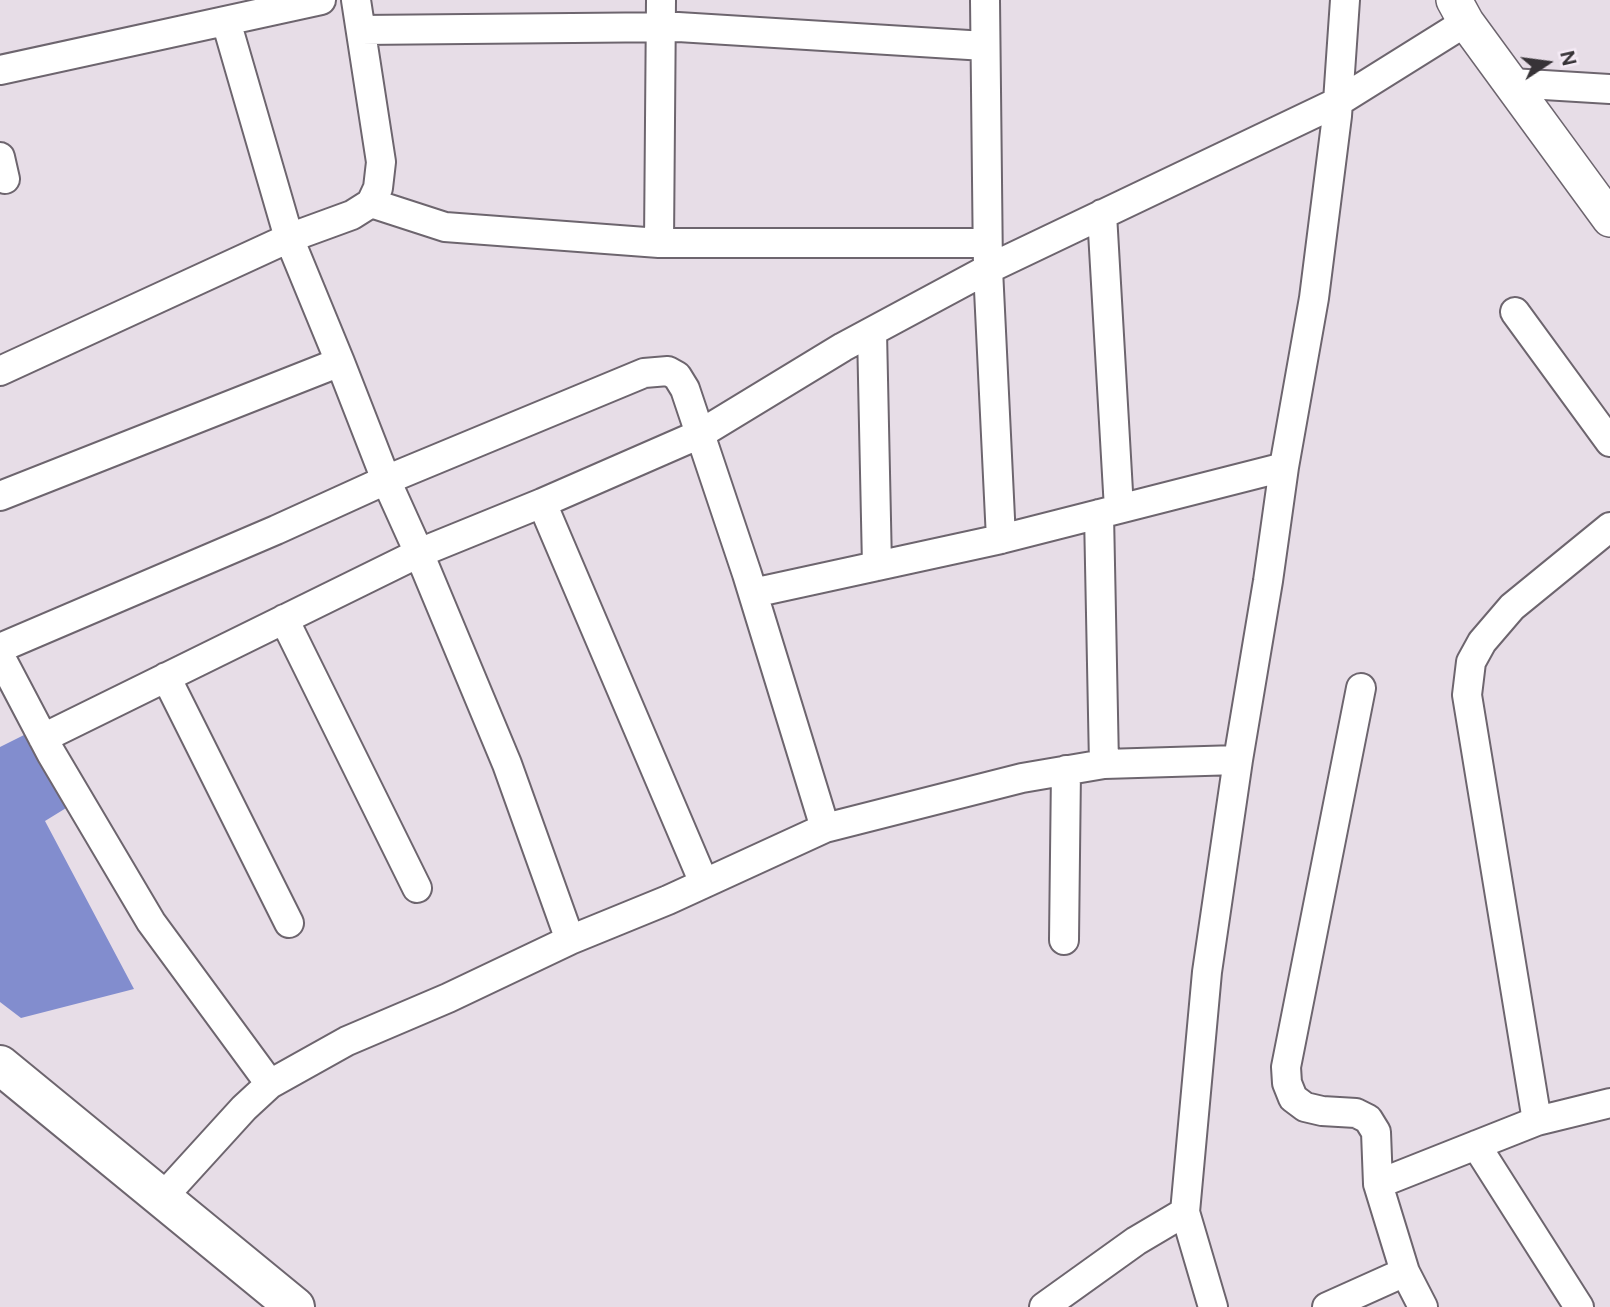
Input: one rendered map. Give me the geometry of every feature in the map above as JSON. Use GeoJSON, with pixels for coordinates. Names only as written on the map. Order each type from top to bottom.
{"type":"FeatureCollection","features":[{"type":"Feature","properties":{"kind":"main road"},"geometry":{"type":"LineString","coordinates":[[0,1065],[295,1307]]}},
{"type":"Feature","properties":{"kind":"street"},"geometry":{"type":"LineString","coordinates":[[0,70],[321,0]]}},
{"type":"Feature","properties":{"kind":"street"},"geometry":{"type":"LineString","coordinates":[[0,371],[289,238],[352,215],[371,203],[378,188],[381,162],[356,0]]}},
{"type":"Feature","properties":{"kind":"street"},"geometry":{"type":"LineString","coordinates":[[985,0],[987,256],[1001,539]]}},
{"type":"Feature","properties":{"kind":"street"},"geometry":{"type":"LineString","coordinates":[[1213,1307],[1185,1212],[1207,972],[1284,467],[1314,298],[1338,102],[1345,0]]}},
{"type":"Feature","properties":{"kind":"street"},"geometry":{"type":"LineString","coordinates":[[43,738],[419,552],[700,435],[842,347],[872,332],[987,256],[1102,214],[1338,102],[1460,11],[1610,219]]}},
{"type":"Feature","properties":{"kind":"street"},"geometry":{"type":"LineString","coordinates":[[361,30],[661,13],[985,46]]}},
{"type":"Feature","properties":{"kind":"street"},"geometry":{"type":"LineString","coordinates":[[659,243],[661,13]]}},
{"type":"Feature","properties":{"kind":"street"},"geometry":{"type":"LineString","coordinates":[[226,21],[289,238],[386,480],[419,552],[507,764],[570,940]]}},
{"type":"Feature","properties":{"kind":"street"},"geometry":{"type":"LineString","coordinates":[[1511,83],[1610,89]]}},
{"type":"Feature","properties":{"kind":"street"},"geometry":{"type":"LineString","coordinates":[[371,203],[445,227],[659,243],[987,256]]}},
{"type":"Feature","properties":{"kind":"street"},"geometry":{"type":"LineString","coordinates":[[1102,214],[1109,511],[1104,764]]}},
{"type":"Feature","properties":{"kind":"street"},"geometry":{"type":"LineString","coordinates":[[1515,312],[1610,442]]}},
{"type":"Feature","properties":{"kind":"street"},"geometry":{"type":"LineString","coordinates":[[872,332],[877,566]]}},
{"type":"Feature","properties":{"kind":"street"},"geometry":{"type":"LineString","coordinates":[[0,496],[340,362]]}},
{"type":"Feature","properties":{"kind":"street"},"geometry":{"type":"LineString","coordinates":[[0,648],[386,480],[644,373],[668,371],[677,376],[685,389],[753,593],[825,828]]}},
{"type":"Feature","properties":{"kind":"street"},"geometry":{"type":"LineString","coordinates":[[753,593],[1001,539],[1284,467]]}},
{"type":"Feature","properties":{"kind":"street"},"geometry":{"type":"LineString","coordinates":[[542,503],[704,883]]}},
{"type":"Feature","properties":{"kind":"street"},"geometry":{"type":"LineString","coordinates":[[1537,1121],[1467,695],[1471,662],[1482,642],[1512,607],[1610,527]]}},
{"type":"Feature","properties":{"kind":"street"},"geometry":{"type":"LineString","coordinates":[[284,619],[417,888]]}},
{"type":"Feature","properties":{"kind":"street"},"geometry":{"type":"LineString","coordinates":[[0,656],[43,738],[150,922],[270,1084]]}},
{"type":"Feature","properties":{"kind":"street"},"geometry":{"type":"LineString","coordinates":[[166,677],[289,923]]}},
{"type":"Feature","properties":{"kind":"street"},"geometry":{"type":"LineString","coordinates":[[1361,688],[1286,1067],[1287,1083],[1293,1098],[1305,1107],[1321,1111],[1356,1113],[1367,1119],[1376,1132],[1378,1184],[1405,1272],[1423,1307]]}},
{"type":"Feature","properties":{"kind":"street"},"geometry":{"type":"LineString","coordinates":[[162,1198],[244,1108],[270,1084],[346,1041],[448,998],[570,940],[667,900],[825,828],[1022,778],[1066,770],[1104,764],[1238,760]]}},
{"type":"Feature","properties":{"kind":"street"},"geometry":{"type":"LineString","coordinates":[[1064,940],[1066,770]]}},
{"type":"Feature","properties":{"kind":"street"},"geometry":{"type":"LineString","coordinates":[[1378,1184],[1537,1121],[1608,1106]]}},
{"type":"Feature","properties":{"kind":"street"},"geometry":{"type":"LineString","coordinates":[[1476,1145],[1579,1307]]}},
{"type":"Feature","properties":{"kind":"street"},"geometry":{"type":"LineString","coordinates":[[1044,1307],[1136,1241],[1185,1212]]}},
{"type":"Feature","properties":{"kind":"street"},"geometry":{"type":"LineString","coordinates":[[1326,1307],[1405,1272]]}},
{"type":"Feature","properties":{"kind":"water"},"geometry":{"type":"Polygon","coordinates":[[[28,733],[71,805],[45,821],[134,989],[21,1018],[0,1002],[0,747],[28,733]]]}}]}
